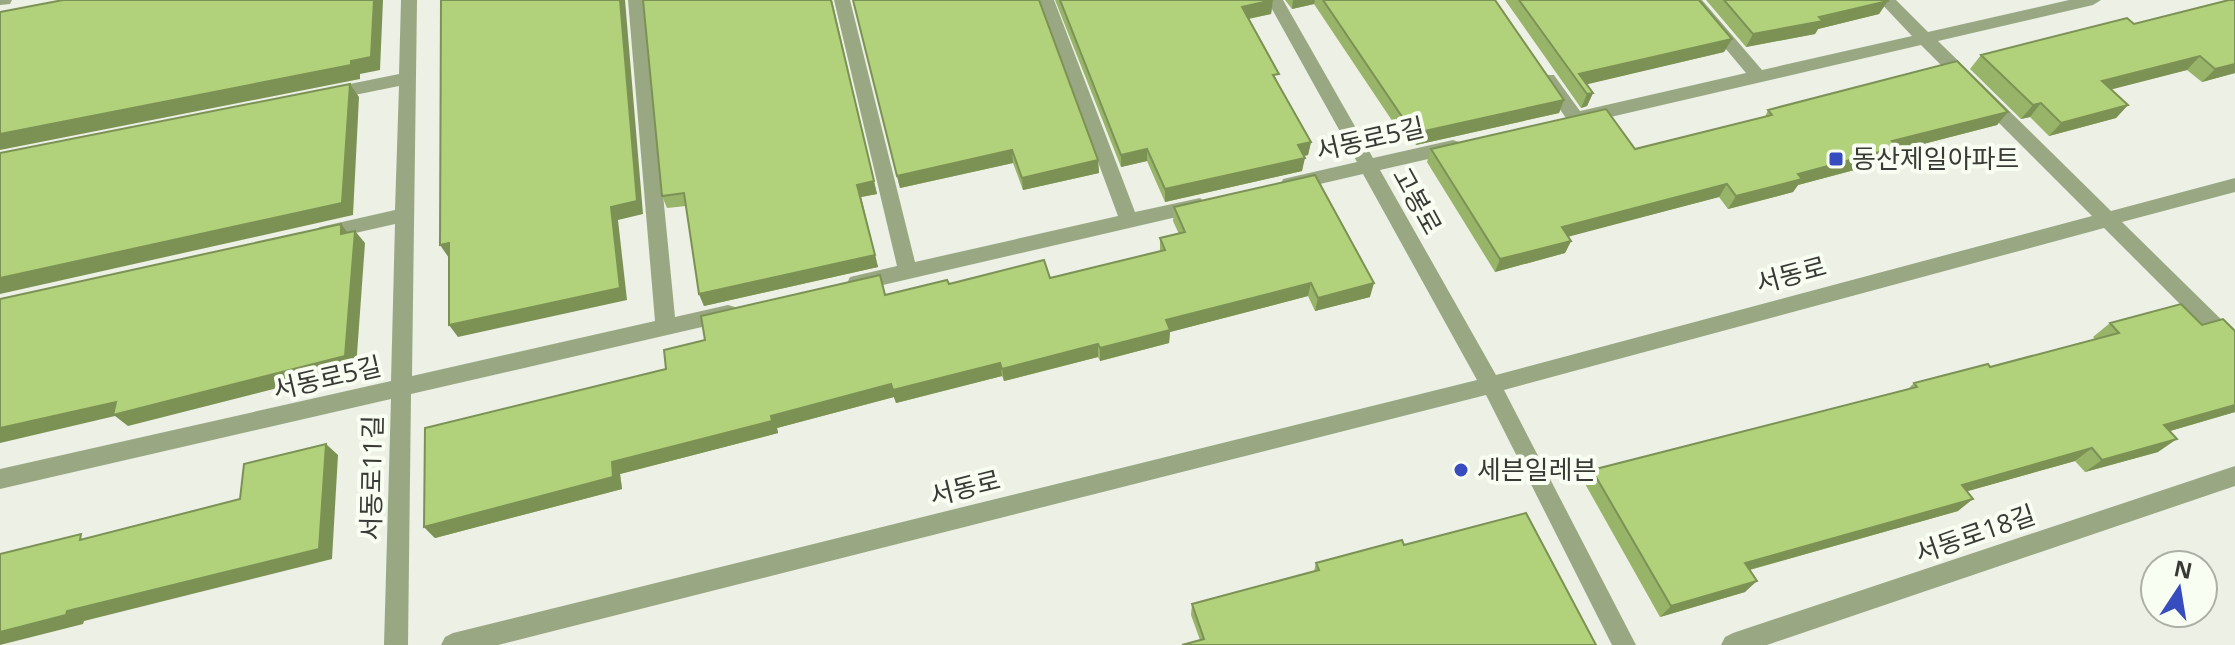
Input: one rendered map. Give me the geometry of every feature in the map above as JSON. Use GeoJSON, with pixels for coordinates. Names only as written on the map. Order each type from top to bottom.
{"type":"FeatureCollection","features":[{"type":"Feature","properties":{"kind":"street","name":"서동로11길"},"geometry":{"type":"LineString","coordinates":[[396,645],[405,79],[409,0]]}},
{"type":"Feature","properties":{"kind":"street"},"geometry":{"type":"LineString","coordinates":[[636,0],[666,327]]}},
{"type":"Feature","properties":{"kind":"street"},"geometry":{"type":"LineString","coordinates":[[842,0],[908,271]]}},
{"type":"Feature","properties":{"kind":"street"},"geometry":{"type":"LineString","coordinates":[[1046,0],[1129,221]]}},
{"type":"Feature","properties":{"kind":"street","name":"고봉로"},"geometry":{"type":"LineString","coordinates":[[1275,0],[1491,385]]}},
{"type":"Feature","properties":{"kind":"street"},"geometry":{"type":"LineString","coordinates":[[1693,0],[1759,77]]}},
{"type":"Feature","properties":{"kind":"street"},"geometry":{"type":"LineString","coordinates":[[1886,0],[2235,346]]}},
{"type":"Feature","properties":{"kind":"street"},"geometry":{"type":"LineString","coordinates":[[1534,59],[1568,120],[2085,1]]}},
{"type":"Feature","properties":{"kind":"street"},"geometry":{"type":"LineString","coordinates":[[312,97],[405,79]]}},
{"type":"Feature","properties":{"kind":"street","name":"서동로5길"},"geometry":{"type":"LineString","coordinates":[[1264,190],[1472,142]]}},
{"type":"Feature","properties":{"kind":"street","name":"서동로"},"geometry":{"type":"LineString","coordinates":[[453,645],[1491,385],[2235,185]]}},
{"type":"Feature","properties":{"kind":"street"},"geometry":{"type":"LineString","coordinates":[[832,289],[1219,200]]}},
{"type":"Feature","properties":{"kind":"street"},"geometry":{"type":"LineString","coordinates":[[295,239],[403,215]]}},
{"type":"Feature","properties":{"kind":"street","name":"서동로5길"},"geometry":{"type":"LineString","coordinates":[[0,479],[742,309]]}},
{"type":"Feature","properties":{"kind":"street"},"geometry":{"type":"LineString","coordinates":[[1491,385],[1624,645]]}},
{"type":"Feature","properties":{"kind":"street","name":"서동로18길"},"geometry":{"type":"LineString","coordinates":[[1733,645],[2235,476]]}},
{"type":"Feature","properties":{"kind":"building"},"geometry":{"type":"Polygon","coordinates":[[[63,0],[374,0],[371,57],[351,61],[351,65],[0,134],[0,12],[63,0]]]}},
{"type":"Feature","properties":{"kind":"building"},"geometry":{"type":"Polygon","coordinates":[[[441,0],[620,0],[637,201],[611,207],[620,288],[449,325],[449,243],[440,245],[441,0]]]}},
{"type":"Feature","properties":{"kind":"building"},"geometry":{"type":"Polygon","coordinates":[[[643,0],[831,0],[874,181],[857,185],[875,255],[699,294],[684,193],[662,196],[643,0]]]}},
{"type":"Feature","properties":{"kind":"building"},"geometry":{"type":"Polygon","coordinates":[[[853,0],[1039,0],[1098,160],[1022,178],[1012,150],[897,176],[853,0]]]}},
{"type":"Feature","properties":{"kind":"building"},"geometry":{"type":"Polygon","coordinates":[[[1060,0],[1273,0],[1242,7],[1279,74],[1273,75],[1311,142],[1298,145],[1305,158],[1165,189],[1147,149],[1121,155],[1060,0]]]}},
{"type":"Feature","properties":{"kind":"building"},"geometry":{"type":"Polygon","coordinates":[[[1323,0],[1495,0],[1564,100],[1420,132],[1413,122],[1407,124],[1323,0]]]}},
{"type":"Feature","properties":{"kind":"building"},"geometry":{"type":"Polygon","coordinates":[[[1519,0],[1699,0],[1732,39],[1579,74],[1593,93],[1587,94],[1519,0]]]}},
{"type":"Feature","properties":{"kind":"building"},"geometry":{"type":"Polygon","coordinates":[[[1724,0],[1888,1],[1819,17],[1823,21],[1753,34],[1724,0]]]}},
{"type":"Feature","properties":{"kind":"building"},"geometry":{"type":"Polygon","coordinates":[[[2235,0],[2235,64],[2215,69],[2200,56],[2102,81],[2128,105],[2061,123],[2041,103],[2033,105],[1981,55],[2127,18],[2134,24],[2235,0]]]}},
{"type":"Feature","properties":{"kind":"building"},"geometry":{"type":"Polygon","coordinates":[[[1957,61],[2008,112],[1892,141],[1898,147],[1798,174],[1802,179],[1736,196],[1727,184],[1562,227],[1571,241],[1500,259],[1431,149],[1606,109],[1635,149],[1772,115],[1768,110],[1957,61]]]}},
{"type":"Feature","properties":{"kind":"building"},"geometry":{"type":"Polygon","coordinates":[[[350,84],[342,203],[0,278],[0,153],[350,84]]]}},
{"type":"Feature","properties":{"kind":"building"},"geometry":{"type":"Polygon","coordinates":[[[1315,175],[1374,283],[1318,298],[1311,283],[1166,320],[1170,330],[1100,348],[1098,344],[1002,369],[1000,363],[893,390],[891,384],[771,416],[772,421],[612,462],[613,477],[424,527],[425,428],[666,369],[664,350],[705,340],[701,316],[880,275],[885,295],[947,280],[949,284],[1044,260],[1050,278],[1165,250],[1160,238],[1185,232],[1174,207],[1315,175]]]}},
{"type":"Feature","properties":{"kind":"building"},"geometry":{"type":"Polygon","coordinates":[[[341,224],[341,234],[355,231],[345,356],[113,415],[116,402],[0,428],[0,299],[341,224]]]}},
{"type":"Feature","properties":{"kind":"building"},"geometry":{"type":"Polygon","coordinates":[[[2181,304],[2202,325],[2223,319],[2235,331],[2235,405],[2164,425],[2177,439],[2102,460],[2092,448],[1962,485],[1973,499],[1745,563],[1757,581],[1671,606],[1592,470],[1917,387],[1914,383],[1988,364],[1990,367],[2119,333],[2110,323],[2181,304]]]}},
{"type":"Feature","properties":{"kind":"building"},"geometry":{"type":"Polygon","coordinates":[[[326,444],[319,549],[67,611],[66,615],[0,632],[0,554],[81,534],[80,540],[240,499],[244,464],[326,444]]]}},
{"type":"Feature","properties":{"kind":"building"},"geometry":{"type":"Polygon","coordinates":[[[1526,513],[1596,645],[1182,645],[1204,639],[1192,604],[1319,570],[1316,563],[1402,540],[1404,545],[1526,513]]]}},
{"type":"Feature","properties":{"kind":"place","name":"동산제일아파트"},"geometry":{"type":"Point","coordinates":[1836,159]}},
{"type":"Feature","properties":{"kind":"place","name":"세븐일레븐"},"geometry":{"type":"Point","coordinates":[1461,470]}}]}
